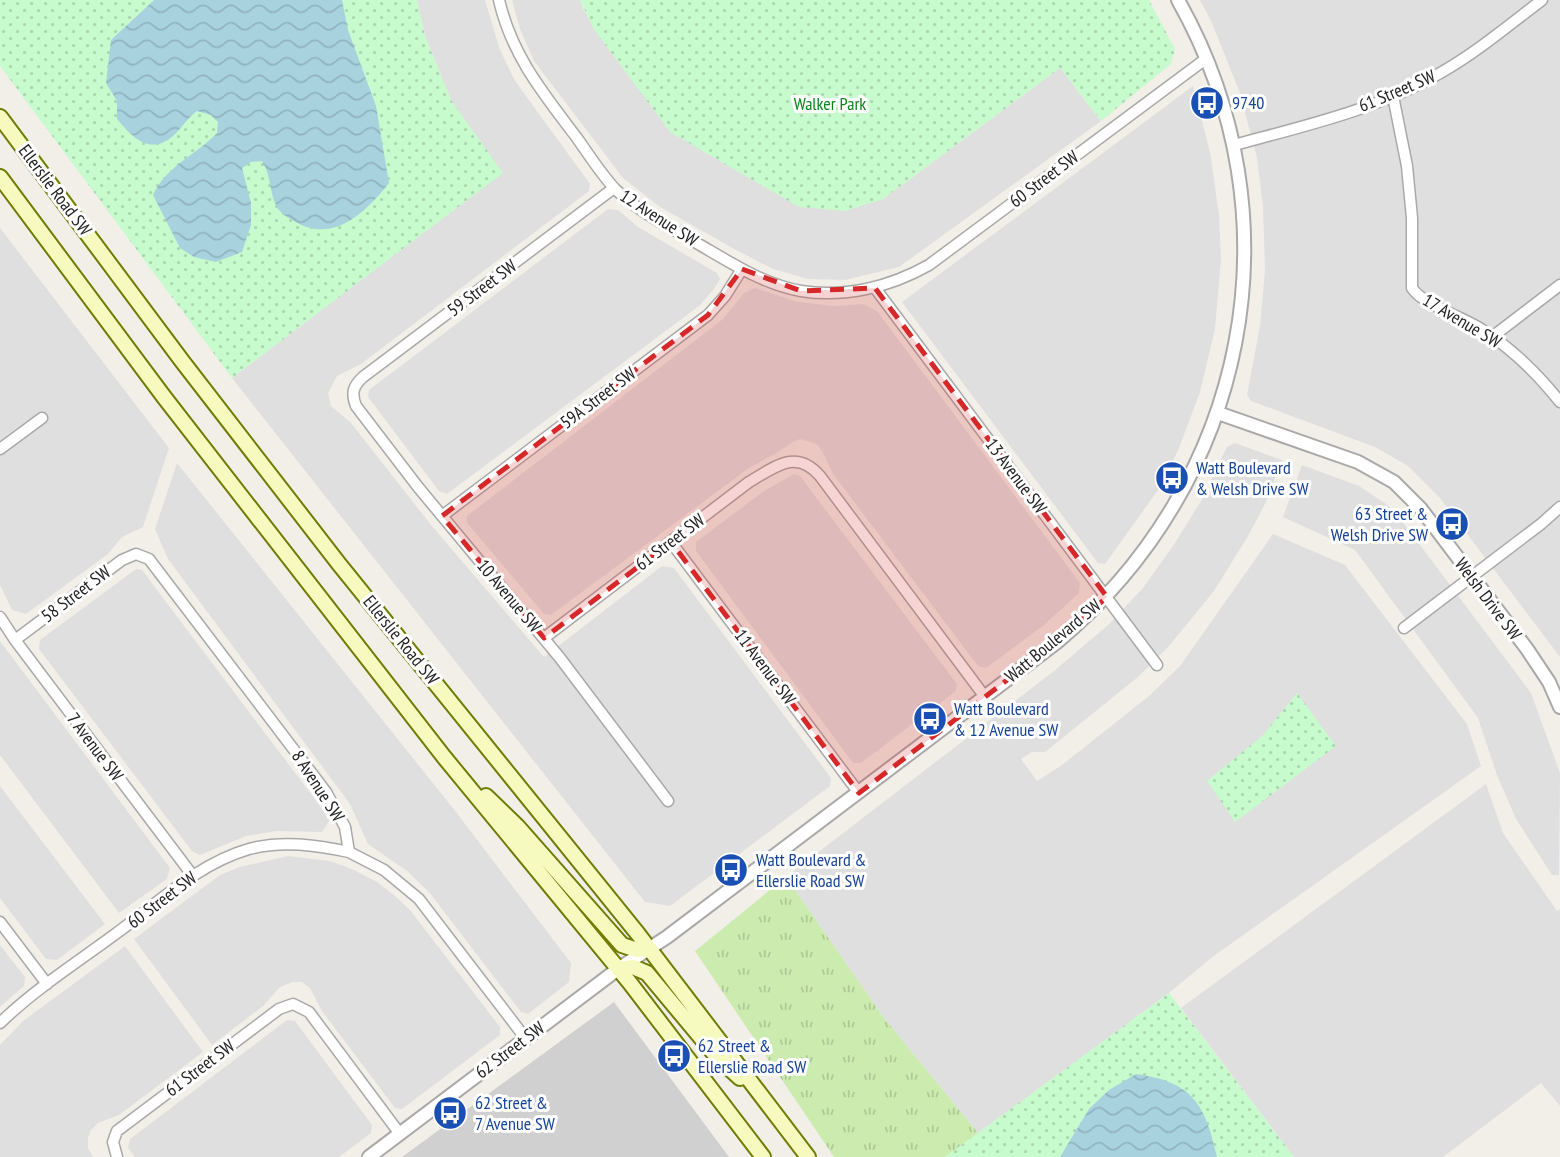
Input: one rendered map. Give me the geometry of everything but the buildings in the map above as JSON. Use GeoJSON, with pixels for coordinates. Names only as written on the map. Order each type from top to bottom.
{"type":"FeatureCollection","features":[{"type":"Feature","properties":{"kind":"main road","name":"Ellerslie Road SW"},"geometry":{"type":"LineString","coordinates":[[0,117],[182,361],[339,564],[650,949],[808,1157]]}},
{"type":"Feature","properties":{"kind":"main road"},"geometry":{"type":"LineString","coordinates":[[0,126],[23,148]]}},
{"type":"Feature","properties":{"kind":"main road","name":"Ellerslie Road SW"},"geometry":{"type":"LineString","coordinates":[[0,177],[164,397],[444,757],[618,969],[763,1157]]}},
{"type":"Feature","properties":{"kind":"main road"},"geometry":{"type":"LineString","coordinates":[[444,757],[517,826],[622,945],[637,950],[650,949]]}},
{"type":"Feature","properties":{"kind":"main road"},"geometry":{"type":"LineString","coordinates":[[618,969],[633,967],[647,973],[717,1057],[769,1105]]}},
{"type":"Feature","properties":{"kind":"street","name":"12 Avenue SW"},"geometry":{"type":"LineString","coordinates":[[499,0],[510,39],[523,64],[614,188],[653,218],[767,281],[801,291],[837,293],[875,288]]}},
{"type":"Feature","properties":{"kind":"street","name":"Watt Boulevard SW"},"geometry":{"type":"LineString","coordinates":[[618,969],[650,949],[1057,642],[1107,597],[1160,527],[1202,453],[1218,413],[1235,346],[1245,258],[1242,191],[1224,105],[1207,58],[1178,0]]}},
{"type":"Feature","properties":{"kind":"street","name":"61 Street SW"},"geometry":{"type":"LineString","coordinates":[[1234,145],[1393,96],[1458,63],[1542,0]]}},
{"type":"Feature","properties":{"kind":"street","name":"60 Street SW"},"geometry":{"type":"LineString","coordinates":[[875,288],[907,277],[929,265],[1207,58]]}},
{"type":"Feature","properties":{"kind":"street","name":"17 Avenue SW"},"geometry":{"type":"LineString","coordinates":[[1393,96],[1408,178],[1412,218],[1412,288],[1421,297],[1460,316],[1492,337],[1531,370],[1560,402]]}},
{"type":"Feature","properties":{"kind":"street","name":"59 Street SW"},"geometry":{"type":"LineString","coordinates":[[353,391],[363,377],[614,188]]}},
{"type":"Feature","properties":{"kind":"street","name":"59A Street SW"},"geometry":{"type":"LineString","coordinates":[[442,516],[708,315],[743,269]]}},
{"type":"Feature","properties":{"kind":"street"},"geometry":{"type":"LineString","coordinates":[[1492,337],[1560,285]]}},
{"type":"Feature","properties":{"kind":"street","name":"13 Avenue SW"},"geometry":{"type":"LineString","coordinates":[[875,288],[1157,665]]}},
{"type":"Feature","properties":{"kind":"street","name":"10 Avenue SW"},"geometry":{"type":"LineString","coordinates":[[353,391],[356,406],[442,516],[544,638],[668,801]]}},
{"type":"Feature","properties":{"kind":"street","name":"Welsh Drive SW"},"geometry":{"type":"LineString","coordinates":[[1218,413],[1358,462],[1378,471],[1408,494],[1538,666],[1560,707]]}},
{"type":"Feature","properties":{"kind":"street"},"geometry":{"type":"LineString","coordinates":[[0,449],[42,418]]}},
{"type":"Feature","properties":{"kind":"street","name":"61 Street SW"},"geometry":{"type":"LineString","coordinates":[[544,638],[734,493],[791,461],[803,462],[820,476],[985,697]]}},
{"type":"Feature","properties":{"kind":"street"},"geometry":{"type":"LineString","coordinates":[[1404,628],[1560,507]]}},
{"type":"Feature","properties":{"kind":"street","name":"11 Avenue SW"},"geometry":{"type":"LineString","coordinates":[[671,542],[859,793]]}},
{"type":"Feature","properties":{"kind":"street","name":"58 Street SW"},"geometry":{"type":"LineString","coordinates":[[15,640],[122,560],[132,555],[140,555]]}},
{"type":"Feature","properties":{"kind":"street","name":"8 Avenue SW"},"geometry":{"type":"LineString","coordinates":[[140,555],[153,563],[326,792],[345,827],[349,852]]}},
{"type":"Feature","properties":{"kind":"street","name":"7 Avenue SW"},"geometry":{"type":"LineString","coordinates":[[0,617],[192,876]]}},
{"type":"Feature","properties":{"kind":"street","name":"60 Street SW"},"geometry":{"type":"LineString","coordinates":[[0,1023],[47,984],[192,876],[228,857],[266,846],[304,844],[349,852]]}},
{"type":"Feature","properties":{"kind":"street"},"geometry":{"type":"LineString","coordinates":[[349,852],[384,870],[419,899],[526,1039]]}},
{"type":"Feature","properties":{"kind":"street"},"geometry":{"type":"LineString","coordinates":[[0,922],[47,984]]}},
{"type":"Feature","properties":{"kind":"street","name":"62 Street SW"},"geometry":{"type":"LineString","coordinates":[[369,1157],[618,969]]}},
{"type":"Feature","properties":{"kind":"street","name":"61 Street SW"},"geometry":{"type":"LineString","coordinates":[[117,1157],[113,1142],[117,1131],[279,1009],[296,1005],[309,1012],[400,1134]]}},
{"type":"Feature","properties":{"kind":"highlighted area"},"geometry":{"type":"Polygon","coordinates":[[[742,269],[801,291],[875,288],[1107,597],[1057,642],[859,793],[671,542],[544,638],[442,516],[708,315],[742,269]]]}},
{"type":"Feature","properties":{"kind":"shaded area"},"geometry":{"type":"Polygon","coordinates":[[[417,0],[485,0],[500,50],[515,81],[590,184],[589,191],[361,364],[337,376],[328,393],[331,406],[351,423],[431,525],[544,657],[662,566],[674,568],[831,778],[830,786],[670,906],[645,902],[232,378],[502,173],[451,100],[425,36],[417,0]]]}},
{"type":"Feature","properties":{"kind":"shaded area"},"geometry":{"type":"Polygon","coordinates":[[[512,0],[580,0],[585,13],[883,199],[1060,68],[1101,121],[899,267],[845,280],[808,279],[773,269],[736,250],[660,207],[623,178],[534,61],[520,29],[512,0]]]}},
{"type":"Feature","properties":{"kind":"shaded area"},"geometry":{"type":"Polygon","coordinates":[[[1200,0],[1560,0],[1560,657],[1440,498],[1408,466],[1375,447],[1251,401],[1247,395],[1260,326],[1265,271],[1263,207],[1257,158],[1240,93],[1200,0]]]}},
{"type":"Feature","properties":{"kind":"shaded area"},"geometry":{"type":"Polygon","coordinates":[[[1193,86],[1210,152],[1219,215],[1221,259],[1215,329],[1200,392],[1161,486],[1105,564],[1098,563],[902,302],[1193,86]]]}},
{"type":"Feature","properties":{"kind":"shaded area"},"geometry":{"type":"Polygon","coordinates":[[[608,209],[618,210],[638,227],[717,273],[720,279],[699,306],[447,494],[439,491],[368,397],[369,390],[608,209]]]}},
{"type":"Feature","properties":{"kind":"shaded area"},"geometry":{"type":"Polygon","coordinates":[[[0,228],[169,448],[143,527],[122,537],[108,554],[26,614],[12,610],[0,585],[0,228]]]}},
{"type":"Feature","properties":{"kind":"shaded area"},"geometry":{"type":"Polygon","coordinates":[[[755,288],[798,302],[834,306],[863,304],[877,311],[1080,583],[1079,593],[1044,625],[986,668],[978,666],[833,474],[817,444],[800,439],[749,468],[551,615],[544,614],[467,523],[467,516],[723,319],[744,293],[755,288]]]}},
{"type":"Feature","properties":{"kind":"shaded area"},"geometry":{"type":"Polygon","coordinates":[[[1235,443],[1282,460],[1266,502],[1248,536],[1214,591],[1169,646],[1138,677],[1045,752],[1032,752],[1021,759],[1037,781],[1062,765],[1149,696],[1180,666],[1273,534],[1345,565],[1467,724],[1481,766],[1211,958],[1169,993],[978,1133],[884,1018],[786,877],[1054,671],[1108,625],[1143,588],[1173,546],[1201,501],[1227,447],[1235,443]]]}},
{"type":"Feature","properties":{"kind":"shaded area"},"geometry":{"type":"Polygon","coordinates":[[[177,463],[456,812],[571,963],[569,982],[528,1014],[521,1012],[429,892],[407,871],[368,844],[350,804],[168,559],[155,529],[177,463]]]}},
{"type":"Feature","properties":{"kind":"shaded area"},"geometry":{"type":"Polygon","coordinates":[[[1302,465],[1359,486],[1389,506],[1531,693],[1560,773],[1559,875],[1552,875],[1516,819],[1497,775],[1478,718],[1355,550],[1283,517],[1302,465]]]}},
{"type":"Feature","properties":{"kind":"shaded area"},"geometry":{"type":"Polygon","coordinates":[[[794,474],[800,476],[957,684],[956,691],[861,763],[853,763],[696,551],[696,542],[764,491],[794,474]]]}},
{"type":"Feature","properties":{"kind":"shaded area"},"geometry":{"type":"Polygon","coordinates":[[[136,569],[142,570],[320,806],[329,821],[322,832],[276,831],[246,836],[200,855],[192,851],[39,649],[40,640],[136,569]]]}},
{"type":"Feature","properties":{"kind":"shaded area"},"geometry":{"type":"Polygon","coordinates":[[[0,641],[170,868],[167,879],[119,913],[0,755],[0,641]]]}},
{"type":"Feature","properties":{"kind":"shaded area"},"geometry":{"type":"Polygon","coordinates":[[[1486,784],[1503,833],[1557,911],[1560,909],[1560,1106],[1541,1083],[1443,1157],[1294,1157],[1181,1008],[1486,784]]]}},
{"type":"Feature","properties":{"kind":"shaded area"},"geometry":{"type":"Polygon","coordinates":[[[0,786],[105,924],[57,960],[46,959],[0,898],[0,786]]]}},
{"type":"Feature","properties":{"kind":"shaded area"},"geometry":{"type":"Polygon","coordinates":[[[288,856],[330,861],[352,869],[377,882],[395,896],[410,910],[500,1027],[500,1035],[402,1109],[395,1108],[322,1011],[310,988],[302,982],[280,987],[263,1006],[212,1045],[134,939],[220,875],[240,867],[288,856]]]}},
{"type":"Feature","properties":{"kind":"shaded area"},"geometry":{"type":"Polygon","coordinates":[[[0,945],[25,977],[24,986],[0,1007],[0,945]]]}},
{"type":"Feature","properties":{"kind":"shaded area"},"geometry":{"type":"Polygon","coordinates":[[[125,946],[203,1052],[119,1115],[98,1123],[88,1138],[88,1148],[93,1157],[0,1157],[0,1045],[23,1021],[125,946]]]}},
{"type":"Feature","properties":{"kind":"shaded area"},"geometry":{"type":"Polygon","coordinates":[[[614,1002],[729,1157],[402,1157],[614,1002]]]}},
{"type":"Feature","properties":{"kind":"shaded area"},"geometry":{"type":"Polygon","coordinates":[[[287,1020],[295,1021],[372,1125],[371,1133],[339,1157],[135,1157],[128,1148],[130,1139],[287,1020]]]}},
{"type":"Feature","properties":{"kind":"green space"},"geometry":{"type":"Polygon","coordinates":[[[0,0],[417,0],[425,36],[451,100],[503,173],[232,378],[0,66],[0,0]]]}},
{"type":"Feature","properties":{"kind":"green space","name":"Walker Park"},"geometry":{"type":"Polygon","coordinates":[[[580,0],[1149,0],[1175,49],[1171,64],[1101,121],[1060,68],[883,199],[845,211],[799,207],[670,132],[593,28],[580,0]]]}},
{"type":"Feature","properties":{"kind":"green space"},"geometry":{"type":"Polygon","coordinates":[[[1297,693],[1336,746],[1235,822],[1207,781],[1263,735],[1297,693]]]}},
{"type":"Feature","properties":{"kind":"green space"},"geometry":{"type":"Polygon","coordinates":[[[786,877],[884,1018],[978,1133],[945,1157],[834,1157],[695,951],[786,877]]]}},
{"type":"Feature","properties":{"kind":"green space"},"geometry":{"type":"Polygon","coordinates":[[[1169,993],[1294,1157],[945,1157],[1169,993]]]}},
{"type":"Feature","properties":{"kind":"water"},"geometry":{"type":"Polygon","coordinates":[[[154,0],[342,0],[348,30],[376,106],[389,183],[370,205],[348,222],[322,229],[308,227],[280,211],[274,202],[262,161],[251,162],[242,168],[251,203],[251,225],[242,252],[216,262],[194,257],[180,248],[153,195],[173,168],[217,133],[218,122],[211,115],[197,111],[165,142],[142,142],[117,119],[117,101],[106,83],[111,40],[154,0]]]}},
{"type":"Feature","properties":{"kind":"water"},"geometry":{"type":"Polygon","coordinates":[[[1136,1074],[1171,1083],[1193,1099],[1207,1123],[1217,1157],[1060,1157],[1089,1109],[1109,1090],[1136,1074]]]}},
{"type":"Feature","properties":{"kind":"place","name":"9740"},"geometry":{"type":"Point","coordinates":[1207,103]}},
{"type":"Feature","properties":{"kind":"place","name":"Watt Boulevard & Welsh Drive SW"},"geometry":{"type":"Point","coordinates":[1172,478]}},
{"type":"Feature","properties":{"kind":"place","name":"63 Street & Welsh Drive SW"},"geometry":{"type":"Point","coordinates":[1452,524]}},
{"type":"Feature","properties":{"kind":"place","name":"Watt Boulevard & 12 Avenue SW"},"geometry":{"type":"Point","coordinates":[930,719]}},
{"type":"Feature","properties":{"kind":"place","name":"Watt Boulevard & Ellerslie Road SW"},"geometry":{"type":"Point","coordinates":[731,870]}},
{"type":"Feature","properties":{"kind":"place","name":"62 Street & Ellerslie Road SW"},"geometry":{"type":"Point","coordinates":[674,1056]}},
{"type":"Feature","properties":{"kind":"place","name":"62 Street & 7 Avenue SW"},"geometry":{"type":"Point","coordinates":[450,1113]}}]}
